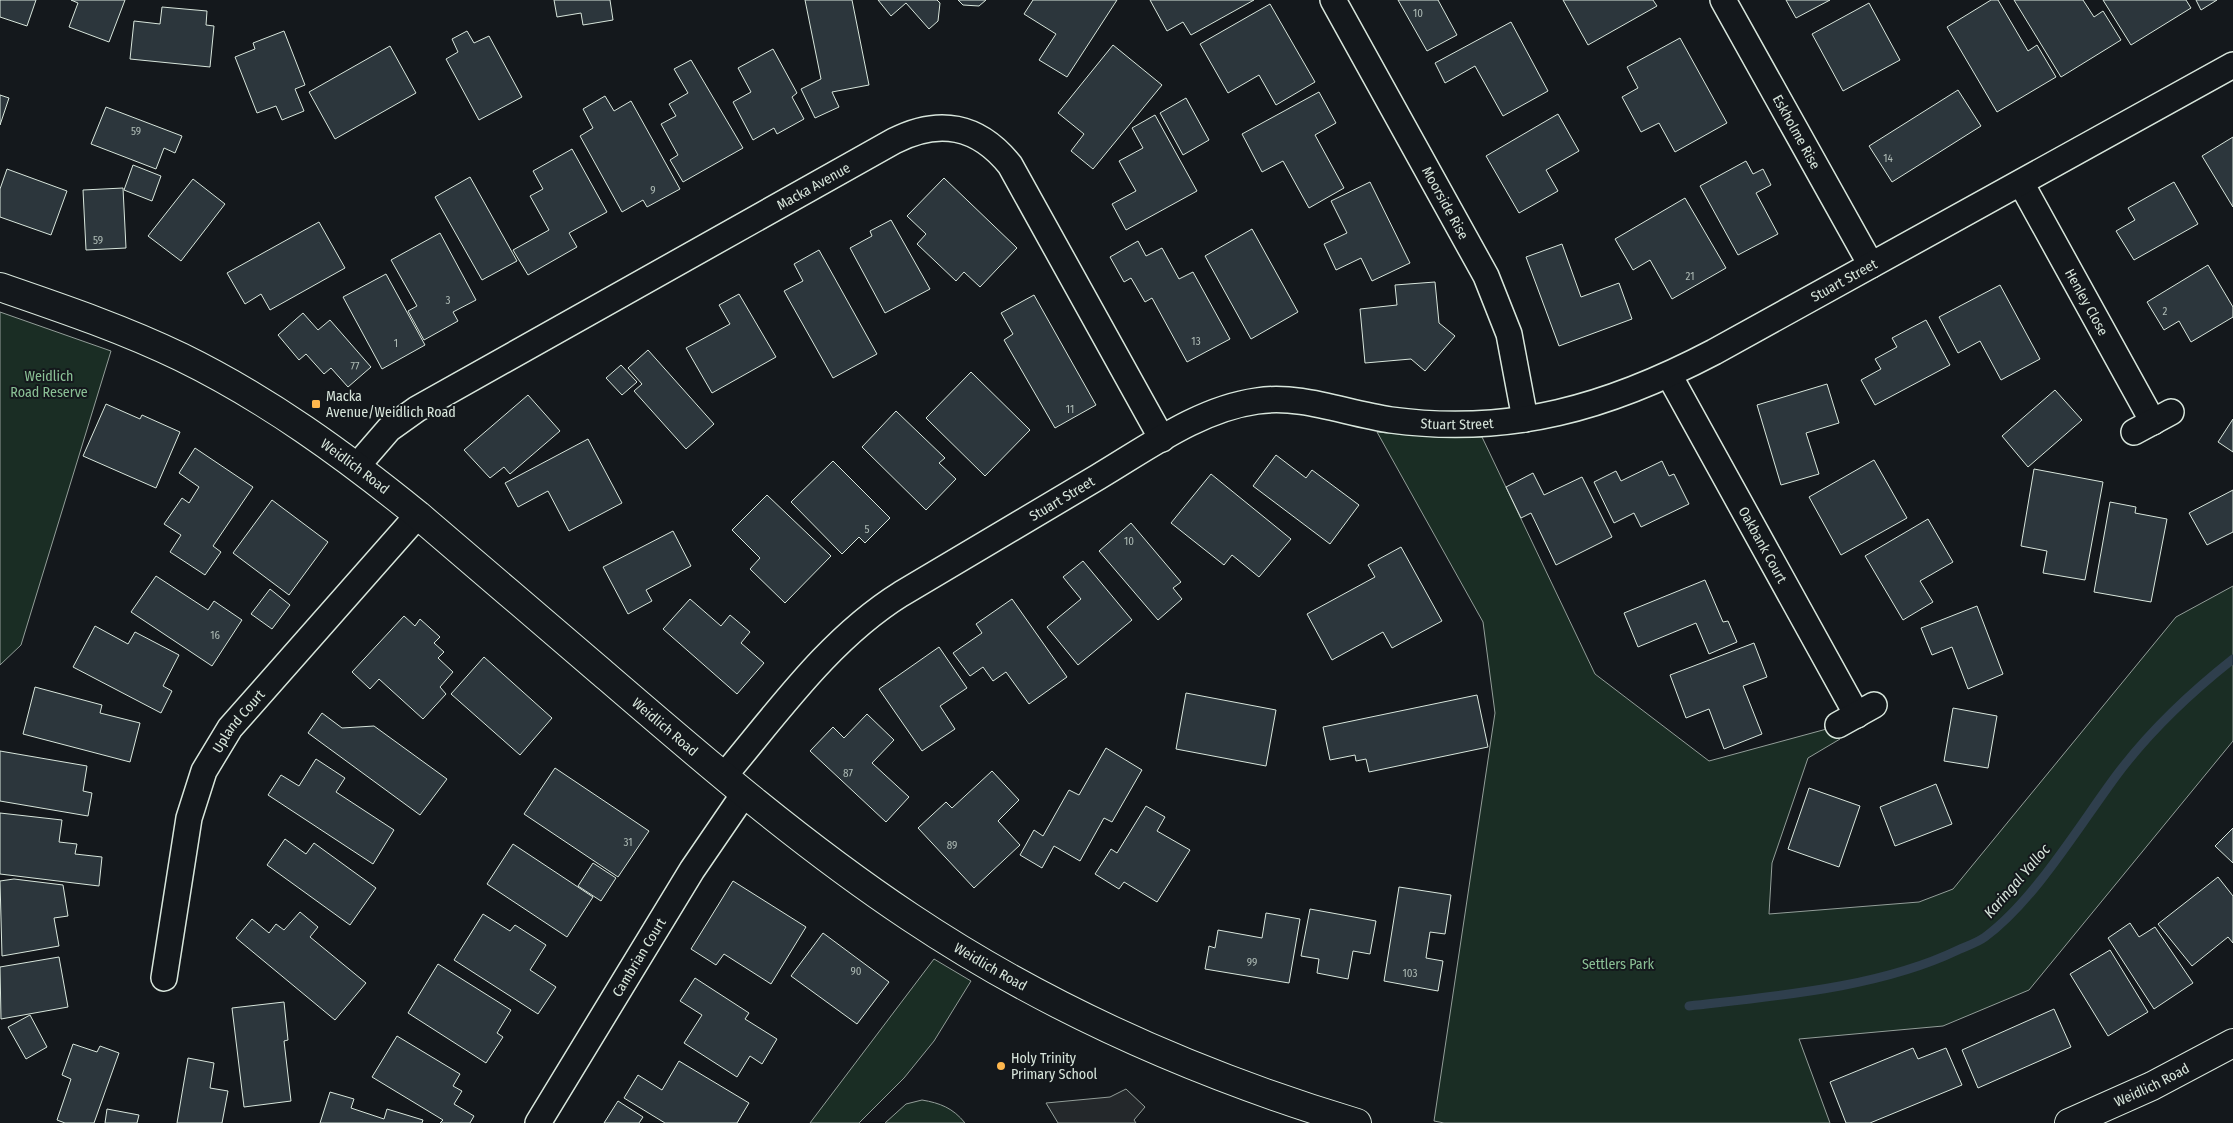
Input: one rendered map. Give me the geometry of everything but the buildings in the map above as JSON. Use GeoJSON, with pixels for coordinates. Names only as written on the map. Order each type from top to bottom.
{"type":"FeatureCollection","features":[{"type":"Feature","properties":{"kind":"street","name":"Moorside Rise"},"geometry":{"type":"LineString","coordinates":[[1332,0],[1486,276],[1509,334],[1524,419]]}},
{"type":"Feature","properties":{"kind":"street","name":"Eskholme Rise"},"geometry":{"type":"LineString","coordinates":[[1723,0],[1871,265]]}},
{"type":"Feature","properties":{"kind":"street","name":"Stuart Street"},"geometry":{"type":"LineString","coordinates":[[734,785],[826,657],[864,619],[901,594],[1162,439],[1208,415],[1235,405],[1258,400],[1301,402],[1419,423],[1477,423],[1524,419],[1579,409],[1634,391],[1714,352],[2233,65]]}},
{"type":"Feature","properties":{"kind":"street","name":"Macka Avenue"},"geometry":{"type":"LineString","coordinates":[[357,466],[389,429],[417,409],[894,141],[924,129],[939,127],[970,133],[986,141],[999,152],[1010,166],[1162,439]]}},
{"type":"Feature","properties":{"kind":"street","name":"Henley Close"},"geometry":{"type":"LineString","coordinates":[[2021,183],[2153,422]]}},
{"type":"Feature","properties":{"kind":"street","name":"Weidlich Road"},"geometry":{"type":"LineString","coordinates":[[0,287],[132,335],[182,357],[277,412],[357,466],[418,515],[791,832],[912,919],[1020,983],[1122,1034],[1273,1096],[1357,1123]]}},
{"type":"Feature","properties":{"kind":"street","name":"Oakbank Court"},"geometry":{"type":"LineString","coordinates":[[1669,375],[1856,715]]}},
{"type":"Feature","properties":{"kind":"street","name":"Upland Court"},"geometry":{"type":"LineString","coordinates":[[164,978],[189,818],[204,771],[236,721],[418,515]]}},
{"type":"Feature","properties":{"kind":"street","name":"Cambrian Court"},"geometry":{"type":"LineString","coordinates":[[538,1123],[687,878],[734,785]]}},
{"type":"Feature","properties":{"kind":"street","name":"Weidlich Road"},"geometry":{"type":"LineString","coordinates":[[2069,1123],[2152,1086],[2233,1043]]}},
{"type":"Feature","properties":{"kind":"green space","name":"Weidlich Road Reserve"},"geometry":{"type":"Polygon","coordinates":[[[0,312],[111,351],[21,645],[0,665],[0,312]]]}},
{"type":"Feature","properties":{"kind":"green space","name":"Settlers Park"},"geometry":{"type":"Polygon","coordinates":[[[1377,432],[1435,437],[1482,437],[1595,674],[1709,761],[1834,727],[1840,739],[1808,758],[1772,863],[1769,914],[1919,902],[1953,889],[2176,617],[2233,586],[2233,741],[2029,990],[1943,1026],[1799,1039],[1830,1123],[1444,1123],[1434,1121],[1495,713],[1483,622],[1377,432]]]}},
{"type":"Feature","properties":{"kind":"green space"},"geometry":{"type":"Polygon","coordinates":[[[934,959],[971,981],[934,1041],[904,1078],[859,1123],[810,1123],[934,959]]]}},
{"type":"Feature","properties":{"kind":"green space"},"geometry":{"type":"Polygon","coordinates":[[[922,1100],[946,1107],[965,1123],[885,1123],[906,1104],[922,1100]]]}},
{"type":"Feature","properties":{"kind":"shaded area"},"geometry":{"type":"Polygon","coordinates":[[[1126,1089],[1145,1107],[1134,1120],[1136,1123],[1058,1123],[1046,1103],[1110,1097],[1126,1089]]]}},
{"type":"Feature","properties":{"kind":"waterway","name":"Karingal Yalloc"},"geometry":{"type":"LineString","coordinates":[[1689,1006],[1791,994],[1861,982],[1927,963],[1982,939],[2021,904],[2055,862],[2116,776],[2142,744],[2186,700],[2233,659]]}},
{"type":"Feature","properties":{"kind":"place","name":"Macka Avenue/Weidlich Road"},"geometry":{"type":"Point","coordinates":[316,404]}},
{"type":"Feature","properties":{"kind":"place","name":"Holy Trinity Primary School"},"geometry":{"type":"Point","coordinates":[1001,1066]}}]}
